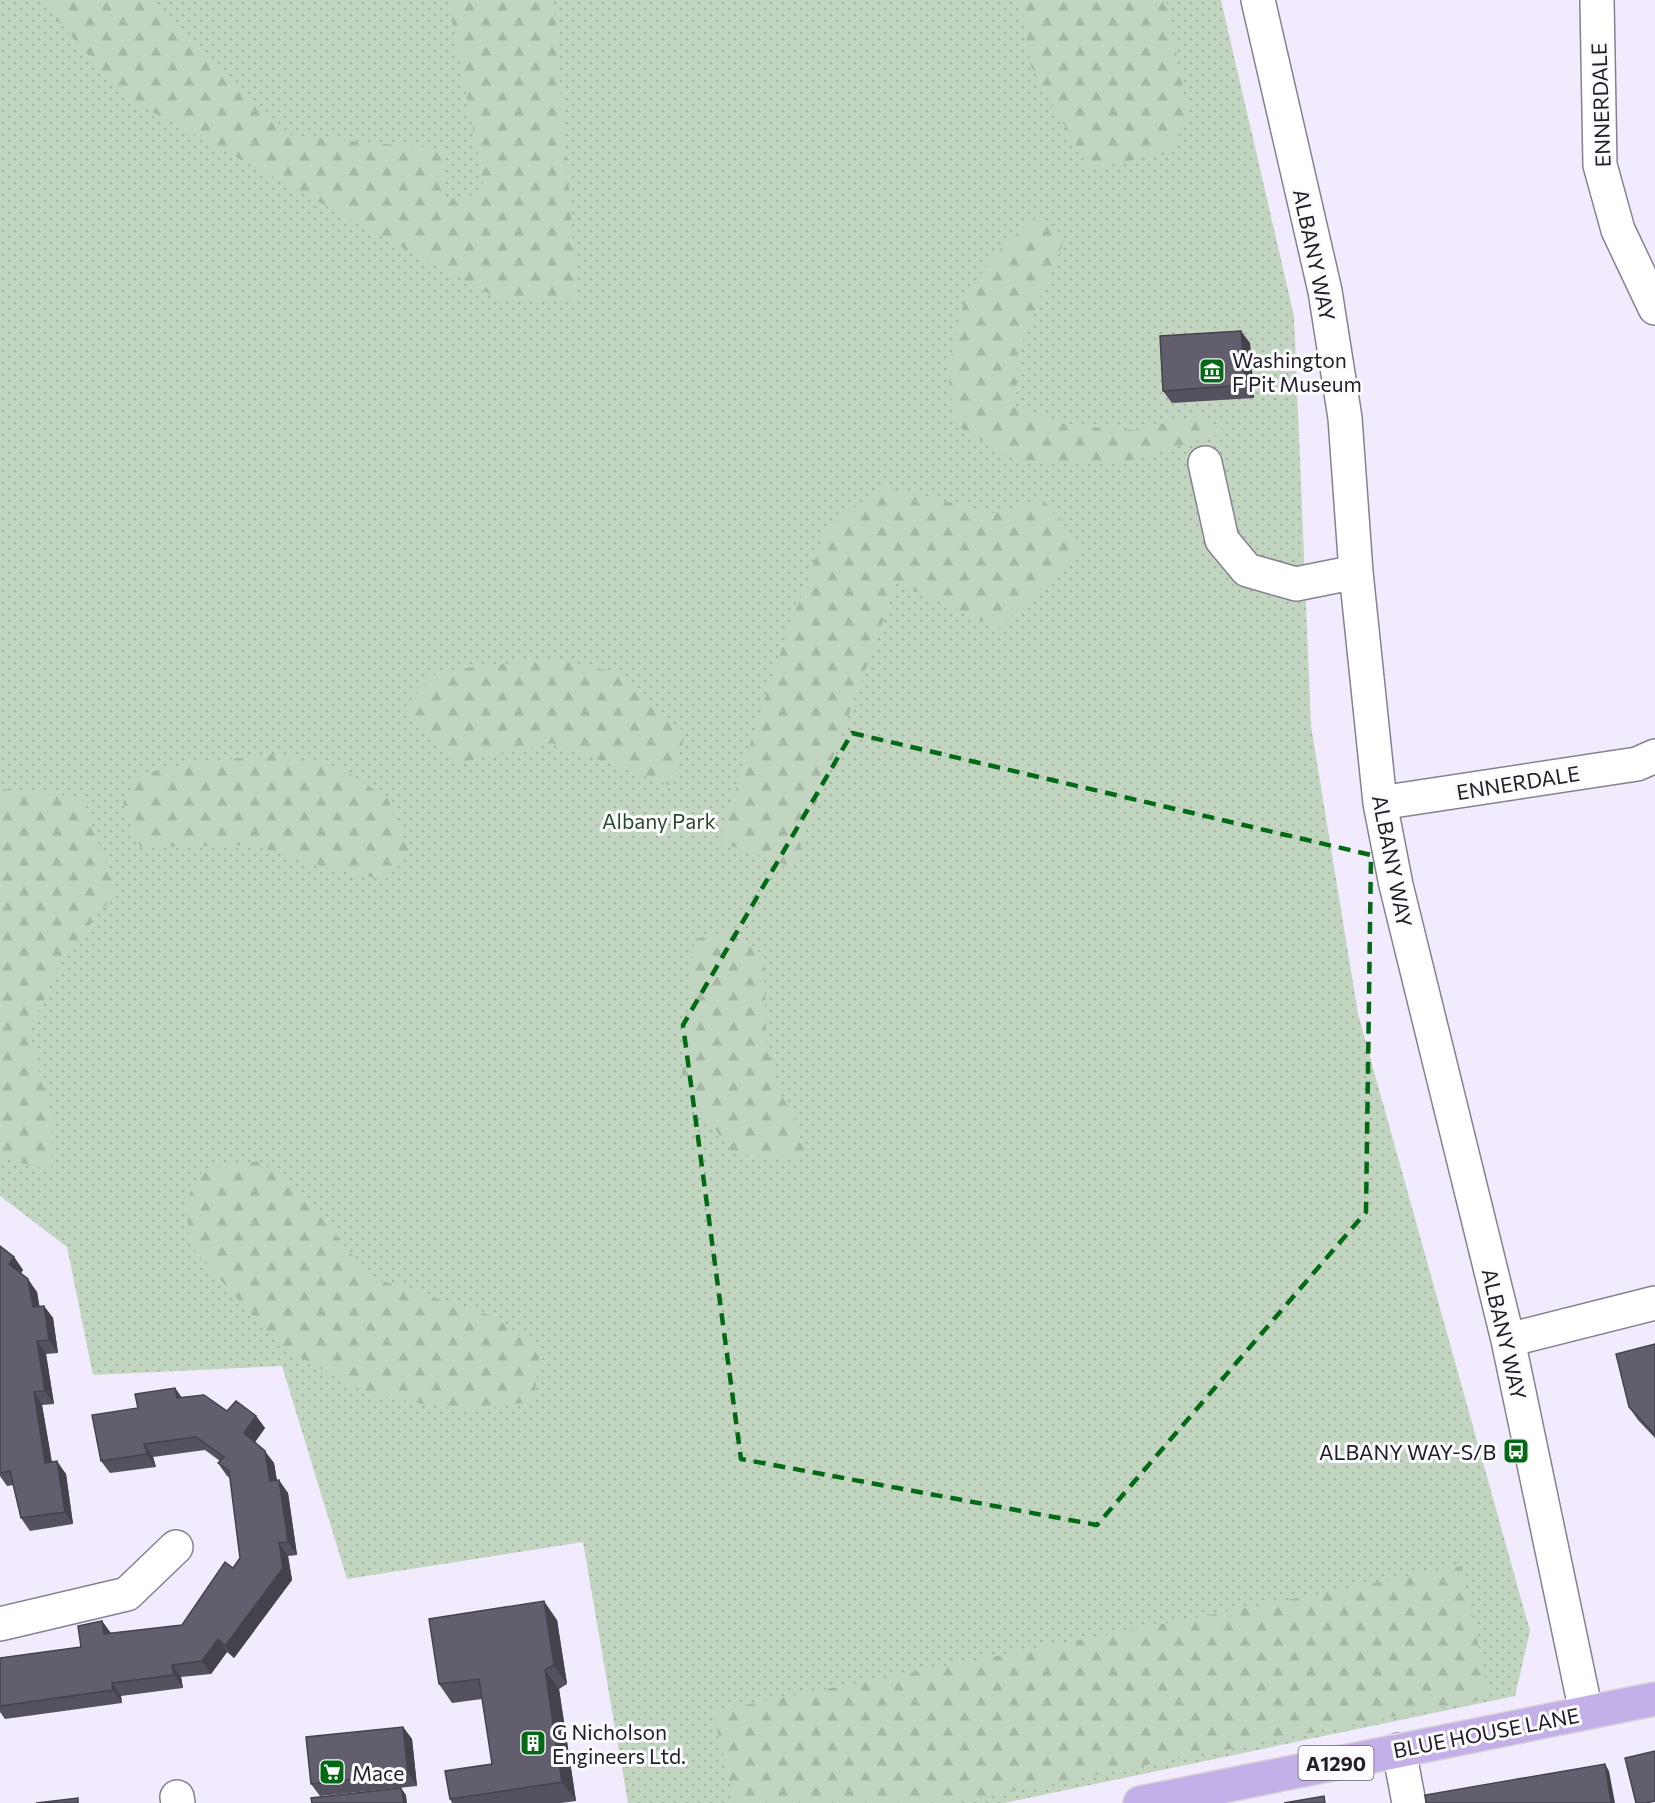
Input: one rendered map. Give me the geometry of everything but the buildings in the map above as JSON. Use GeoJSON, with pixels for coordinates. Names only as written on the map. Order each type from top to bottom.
{"type":"FeatureCollection","features":[{"type":"Feature","properties":{"kind":"main road","name":"BLUE HOUSE LANE"},"geometry":{"type":"LineString","coordinates":[[1140,1803],[1655,1699]]}},
{"type":"Feature","properties":{"kind":"street","name":"ALBANY WAY"},"geometry":{"type":"LineString","coordinates":[[1258,0],[1325,291],[1345,418],[1356,572],[1380,803],[1396,885],[1508,1340],[1586,1712]]}},
{"type":"Feature","properties":{"kind":"street","name":"ENNERDALE"},"geometry":{"type":"LineString","coordinates":[[1597,0],[1600,165],[1618,230],[1655,308]]}},
{"type":"Feature","properties":{"kind":"street"},"geometry":{"type":"LineString","coordinates":[[1205,463],[1222,540],[1247,570],[1296,584],[1356,572]]}},
{"type":"Feature","properties":{"kind":"street","name":"ENNERDALE"},"geometry":{"type":"LineString","coordinates":[[1380,803],[1637,764],[1655,756]]}},
{"type":"Feature","properties":{"kind":"street"},"geometry":{"type":"LineString","coordinates":[[1508,1340],[1655,1303]]}},
{"type":"Feature","properties":{"kind":"street"},"geometry":{"type":"LineString","coordinates":[[0,1624],[127,1594],[176,1547]]}},
{"type":"Feature","properties":{"kind":"street"},"geometry":{"type":"LineString","coordinates":[[1399,1750],[1409,1803]]}},
{"type":"Feature","properties":{"kind":"highlighted area"},"geometry":{"type":"Polygon","coordinates":[[[852,733],[1371,855],[1366,1212],[1097,1525],[741,1459],[683,1025],[852,733]]]}},
{"type":"Feature","properties":{"kind":"green space","name":"Albany Park"},"geometry":{"type":"Polygon","coordinates":[[[0,0],[1221,0],[1294,316],[1311,726],[1358,1014],[1530,1631],[1515,1696],[1004,1803],[628,1803],[583,1542],[347,1579],[282,1366],[93,1375],[67,1247],[0,1196],[0,0]]]}},
{"type":"Feature","properties":{"kind":"green space"},"geometry":{"type":"Polygon","coordinates":[[[48,0],[152,0],[195,46],[292,136],[444,149],[446,200],[485,193],[448,0],[554,0],[578,303],[500,300],[125,97],[45,6],[48,0]]]}},
{"type":"Feature","properties":{"kind":"green space"},"geometry":{"type":"Polygon","coordinates":[[[1020,0],[1166,0],[1189,119],[1166,154],[1089,169],[1031,66],[1020,0]]]}},
{"type":"Feature","properties":{"kind":"green space"},"geometry":{"type":"Polygon","coordinates":[[[1039,215],[1064,241],[1018,353],[1016,407],[1070,426],[1136,430],[1199,415],[1226,432],[1118,464],[1016,460],[954,424],[948,370],[966,293],[1001,248],[1039,215]]]}},
{"type":"Feature","properties":{"kind":"green space"},"geometry":{"type":"Polygon","coordinates":[[[884,487],[994,513],[1043,500],[1082,547],[999,628],[897,583],[793,867],[719,842],[773,673],[827,527],[884,487]]]}},
{"type":"Feature","properties":{"kind":"green space"},"geometry":{"type":"Polygon","coordinates":[[[550,659],[615,672],[685,733],[672,786],[552,743],[457,763],[402,711],[431,676],[457,669],[550,659]]]}},
{"type":"Feature","properties":{"kind":"green space"},"geometry":{"type":"Polygon","coordinates":[[[273,754],[341,768],[388,799],[410,853],[385,880],[335,870],[252,845],[140,847],[123,803],[139,774],[187,764],[273,754]]]}},
{"type":"Feature","properties":{"kind":"green space"},"geometry":{"type":"Polygon","coordinates":[[[0,789],[81,797],[117,891],[60,963],[29,1035],[52,1119],[51,1170],[0,1158],[0,789]]]}},
{"type":"Feature","properties":{"kind":"green space"},"geometry":{"type":"Polygon","coordinates":[[[736,931],[764,956],[766,1044],[778,1089],[796,1121],[806,1158],[734,1154],[681,1085],[694,939],[736,931]]]}},
{"type":"Feature","properties":{"kind":"green space"},"geometry":{"type":"Polygon","coordinates":[[[259,1161],[307,1199],[370,1277],[495,1317],[540,1349],[534,1401],[471,1411],[372,1396],[279,1346],[190,1245],[186,1201],[203,1169],[259,1161]]]}},
{"type":"Feature","properties":{"kind":"green space"},"geometry":{"type":"Polygon","coordinates":[[[1462,1566],[1489,1698],[952,1803],[734,1803],[713,1711],[1462,1566]]]}},
{"type":"Feature","properties":{"kind":"place","name":"Washington F Pit Museum"},"geometry":{"type":"Point","coordinates":[1212,371]}},
{"type":"Feature","properties":{"kind":"place","name":"ALBANY WAY-S/B"},"geometry":{"type":"Point","coordinates":[1516,1451]}},
{"type":"Feature","properties":{"kind":"place","name":"G Nicholson Engineers Ltd."},"geometry":{"type":"Point","coordinates":[533,1743]}},
{"type":"Feature","properties":{"kind":"place","name":"Mace"},"geometry":{"type":"Point","coordinates":[332,1772]}}]}
